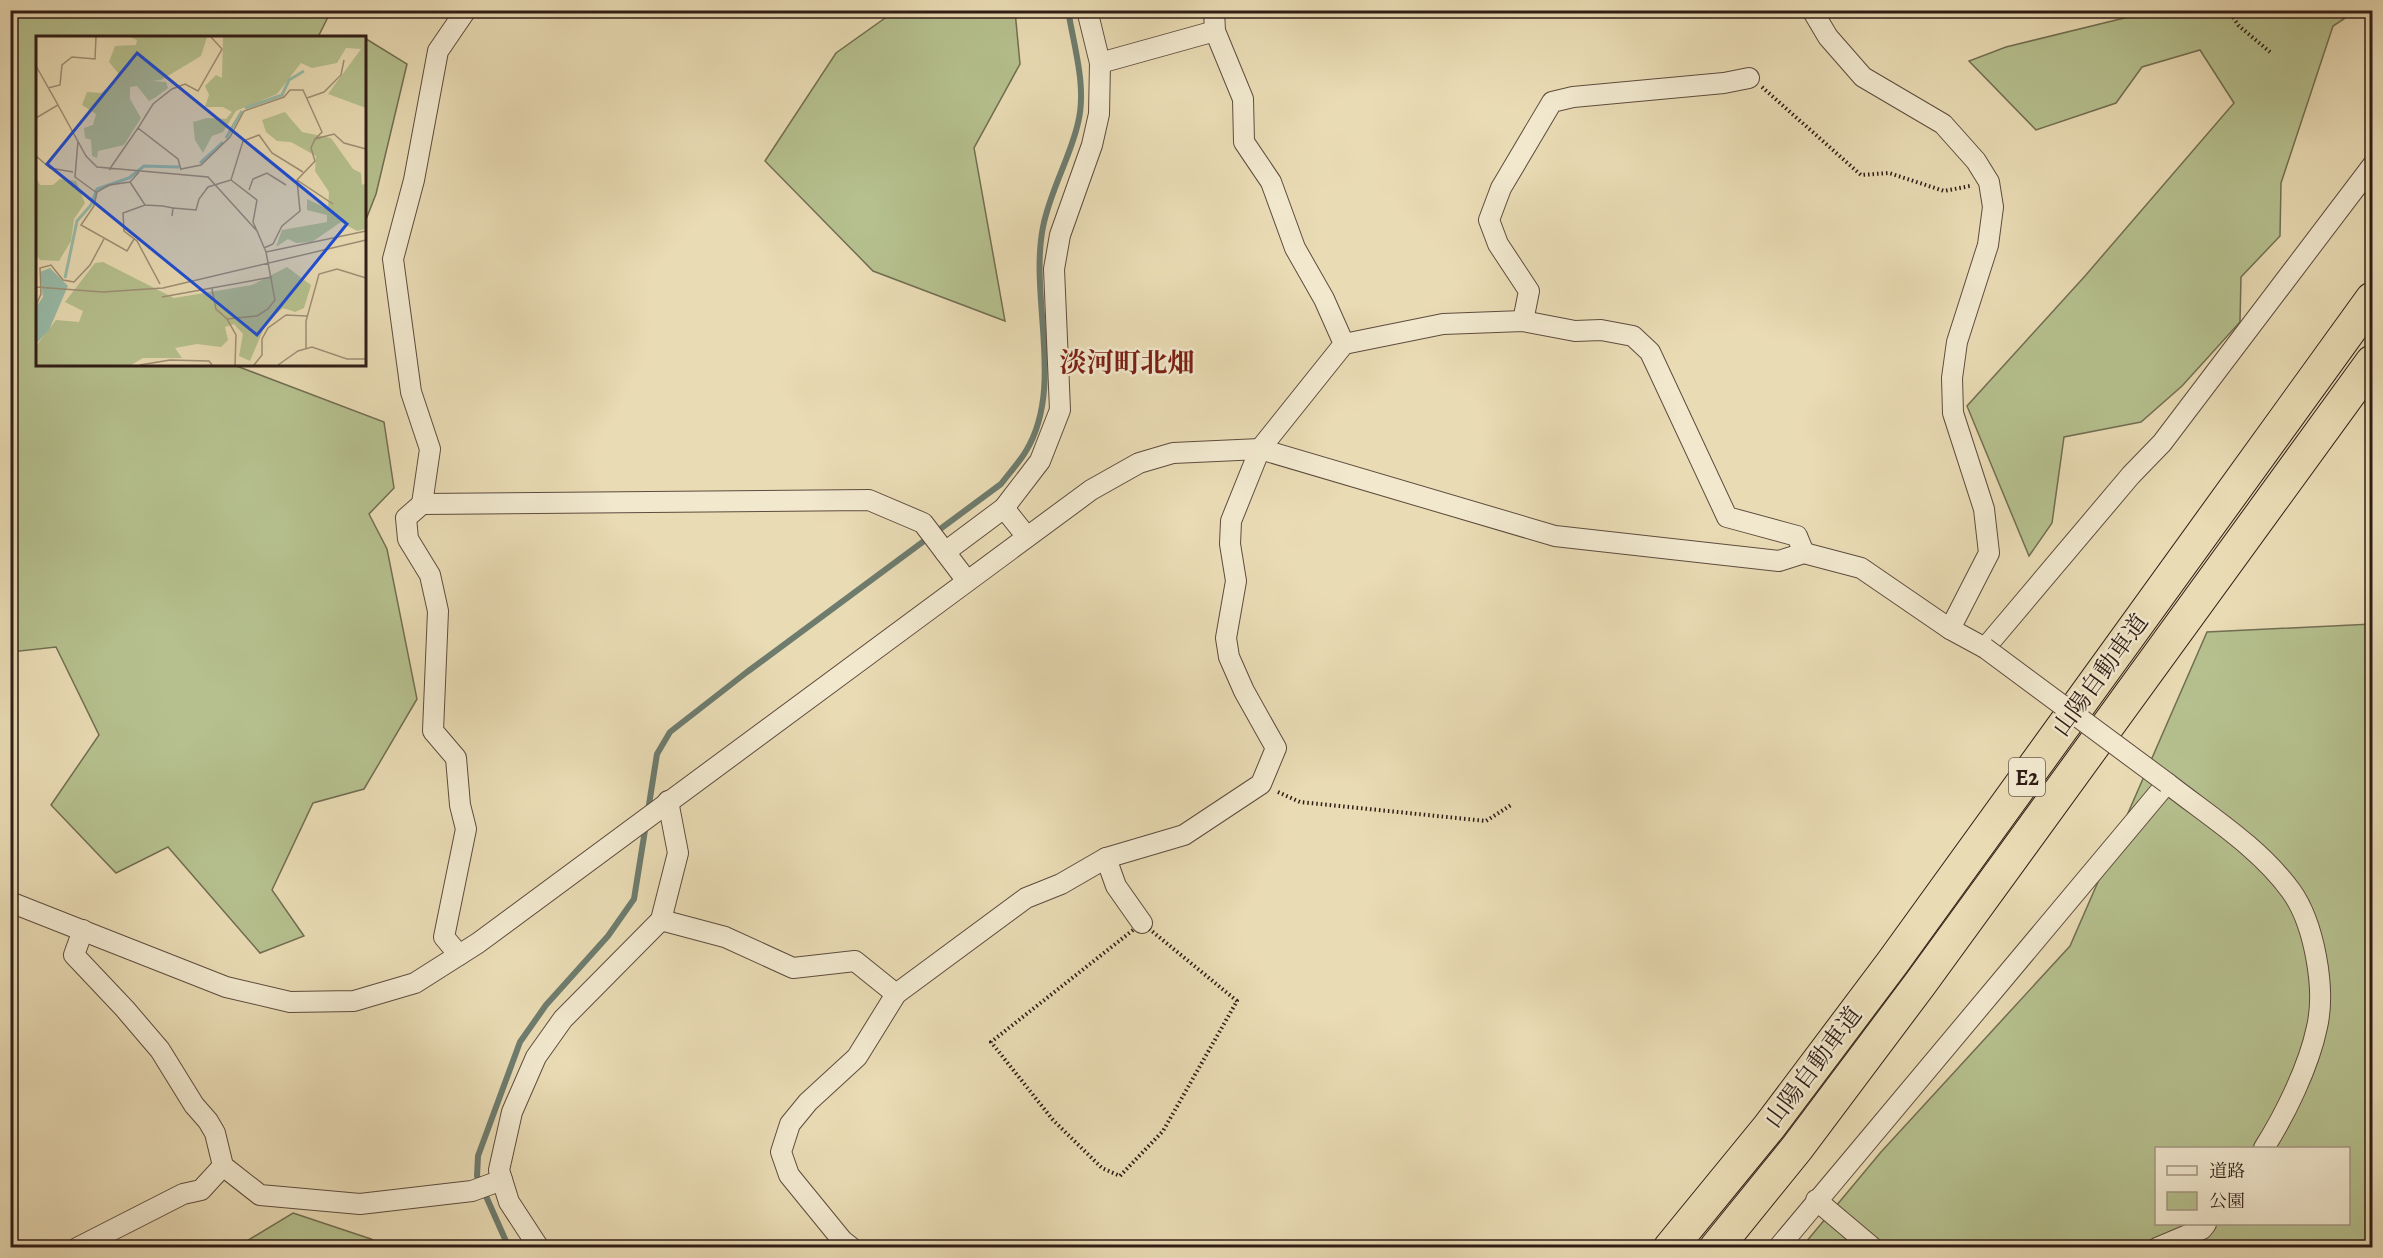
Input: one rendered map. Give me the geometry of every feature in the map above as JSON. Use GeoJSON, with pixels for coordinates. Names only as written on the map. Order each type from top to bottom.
{"type":"FeatureCollection","features":[{"type":"Feature","properties":{"kind":"highway","name":"山陽自動車道"},"geometry":{"type":"LineString","coordinates":[[1670,1248],[1768,1127],[1893,962],[2373,299]]}},
{"type":"Feature","properties":{"kind":"highway","name":"山陽自動車道"},"geometry":{"type":"LineString","coordinates":[[1716,1248],[1797,1148],[1920,984],[2373,362]]}},
{"type":"Feature","properties":{"kind":"street"},"geometry":{"type":"LineString","coordinates":[[459,955],[444,937],[466,829],[460,805],[456,758],[432,730],[438,611],[430,575],[408,539],[406,518],[422,504],[430,449],[411,392],[393,259],[414,180],[438,51],[466,10]]}},
{"type":"Feature","properties":{"kind":"street"},"geometry":{"type":"LineString","coordinates":[[945,552],[1004,508],[1040,461],[1060,410],[1054,269],[1062,225],[1092,145],[1100,114],[1100,63],[1087,10]]}},
{"type":"Feature","properties":{"kind":"street"},"geometry":{"type":"LineString","coordinates":[[1214,10],[1215,31],[1243,99],[1244,142],[1271,182],[1295,248],[1324,299],[1344,344]]}},
{"type":"Feature","properties":{"kind":"street"},"geometry":{"type":"LineString","coordinates":[[1812,10],[1828,37],[1863,77],[1943,124],[1976,161],[1989,182],[1993,207],[1988,245],[1957,342],[1952,378],[1953,413],[1984,509],[1989,553],[1950,629]]}},
{"type":"Feature","properties":{"kind":"street"},"geometry":{"type":"LineString","coordinates":[[1100,63],[1215,31]]}},
{"type":"Feature","properties":{"kind":"street"},"geometry":{"type":"LineString","coordinates":[[1523,321],[1529,291],[1498,244],[1489,220],[1501,188],[1552,102],[1573,97],[1724,83],[1749,78]]}},
{"type":"Feature","properties":{"kind":"street"},"geometry":{"type":"LineString","coordinates":[[1985,648],[2131,475],[2162,443],[2373,166]]}},
{"type":"Feature","properties":{"kind":"street"},"geometry":{"type":"LineString","coordinates":[[852,1248],[842,1240],[789,1175],[781,1152],[790,1124],[808,1102],[857,1057],[896,994],[1026,898],[1061,884],[1106,858],[1184,835],[1261,784],[1276,748],[1244,691],[1229,657],[1226,638],[1236,581],[1230,543],[1231,521],[1260,449],[1344,344],[1443,324],[1523,321],[1575,331],[1601,330],[1633,336],[1650,352],[1727,517],[1797,536],[1804,553]]}},
{"type":"Feature","properties":{"kind":"street"},"geometry":{"type":"LineString","coordinates":[[10,902],[226,987],[290,1002],[354,1000],[415,983],[459,955],[1091,490],[1139,463],[1173,453],[1260,449],[1555,536],[1779,561],[1804,553],[1861,568],[1950,629],[1985,648],[2166,783],[2262,859],[2292,892],[2307,923],[2318,963],[2318,1026],[2291,1100],[2265,1147]]}},
{"type":"Feature","properties":{"kind":"street"},"geometry":{"type":"LineString","coordinates":[[422,504],[869,500],[923,523],[967,581]]}},
{"type":"Feature","properties":{"kind":"street"},"geometry":{"type":"LineString","coordinates":[[1004,508],[1027,537]]}},
{"type":"Feature","properties":{"kind":"street"},"geometry":{"type":"LineString","coordinates":[[1778,1248],[2166,783]]}},
{"type":"Feature","properties":{"kind":"street"},"geometry":{"type":"LineString","coordinates":[[539,1248],[509,1202],[499,1170],[512,1112],[536,1057],[563,1019],[661,920],[678,853],[668,801]]}},
{"type":"Feature","properties":{"kind":"street"},"geometry":{"type":"LineString","coordinates":[[1106,858],[1116,886],[1142,923]]}},
{"type":"Feature","properties":{"kind":"street"},"geometry":{"type":"LineString","coordinates":[[661,920],[725,937],[793,968],[855,961],[896,994]]}},
{"type":"Feature","properties":{"kind":"street"},"geometry":{"type":"LineString","coordinates":[[83,930],[74,955],[160,1050],[194,1105],[215,1133],[223,1166],[260,1195],[360,1204],[472,1191],[502,1180]]}},
{"type":"Feature","properties":{"kind":"street"},"geometry":{"type":"LineString","coordinates":[[77,1248],[183,1194],[201,1190],[223,1166]]}},
{"type":"Feature","properties":{"kind":"street"},"geometry":{"type":"LineString","coordinates":[[1816,1200],[1873,1248]]}},
{"type":"Feature","properties":{"kind":"street"},"geometry":{"type":"LineString","coordinates":[[2157,1248],[2202,1229],[2205,1225]]}},
{"type":"Feature","properties":{"kind":"path"},"geometry":{"type":"LineString","coordinates":[[2228,10],[2239,26],[2270,52]]}},
{"type":"Feature","properties":{"kind":"path"},"geometry":{"type":"LineString","coordinates":[[1749,78],[1766,89],[1862,175],[1889,173],[1944,191],[1989,182]]}},
{"type":"Feature","properties":{"kind":"path"},"geometry":{"type":"LineString","coordinates":[[1261,784],[1300,802],[1486,820],[1511,805]]}},
{"type":"Feature","properties":{"kind":"path"},"geometry":{"type":"LineString","coordinates":[[1142,923],[1237,1001],[1163,1131],[1120,1176],[1102,1168],[1053,1120],[991,1042],[1142,923]]}},
{"type":"Feature","properties":{"kind":"green space"},"geometry":{"type":"Polygon","coordinates":[[[2157,10],[2356,11],[2333,26],[2281,183],[2280,236],[2241,277],[2240,322],[2182,386],[2141,422],[2064,437],[2052,523],[2029,556],[1967,406],[2085,276],[2234,103],[2200,50],[2142,67],[2116,103],[2036,130],[1969,61],[2006,47],[2157,10]]]}},
{"type":"Feature","properties":{"kind":"green space"},"geometry":{"type":"Polygon","coordinates":[[[10,11],[331,11],[318,36],[36,36],[36,366],[237,366],[384,422],[394,488],[369,514],[387,549],[417,699],[364,789],[313,803],[272,890],[304,936],[260,953],[168,847],[116,873],[51,805],[99,735],[56,647],[11,652],[10,314],[13,305],[10,300],[10,11]]]}},
{"type":"Feature","properties":{"kind":"green space"},"geometry":{"type":"Polygon","coordinates":[[[895,11],[1015,11],[1020,64],[974,148],[1005,321],[873,271],[765,161],[836,53],[895,11]]]}},
{"type":"Feature","properties":{"kind":"green space"},"geometry":{"type":"Polygon","coordinates":[[[366,39],[407,64],[376,194],[366,219],[366,39]]]}},
{"type":"Feature","properties":{"kind":"green space"},"geometry":{"type":"Polygon","coordinates":[[[2372,624],[2372,1247],[1801,1248],[1881,1152],[2070,946],[2207,632],[2372,624]]]}},
{"type":"Feature","properties":{"kind":"green space"},"geometry":{"type":"Polygon","coordinates":[[[293,1213],[371,1239],[383,1247],[237,1247],[293,1213]]]}},
{"type":"Feature","properties":{"kind":"waterway"},"geometry":{"type":"LineString","coordinates":[[648,811],[657,754],[670,732],[747,672],[1001,484],[1026,451],[1037,426],[1043,399],[1045,370],[1040,283],[1043,227],[1050,200],[1070,149],[1080,109],[1079,67],[1068,10]]}},
{"type":"Feature","properties":{"kind":"waterway"},"geometry":{"type":"LineString","coordinates":[[509,1248],[477,1176],[478,1156],[520,1042],[546,1005],[608,936],[634,899],[646,824]]}},
{"type":"Feature","properties":{"kind":"district","name":"淡河町北畑"},"geometry":{"type":"Point","coordinates":[1127,363]}}]}
